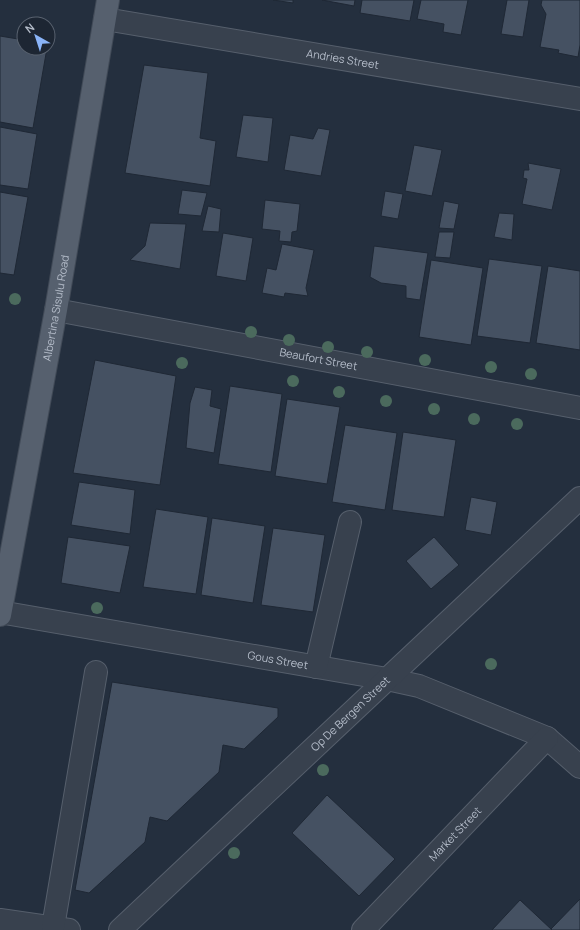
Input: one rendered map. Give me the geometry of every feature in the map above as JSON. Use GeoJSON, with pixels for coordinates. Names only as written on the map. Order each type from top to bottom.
{"type":"FeatureCollection","features":[{"type":"Feature","properties":{"kind":"main road","name":"Albertina Sisulu Road"},"geometry":{"type":"LineString","coordinates":[[0,613],[56,310],[107,9]]}},
{"type":"Feature","properties":{"kind":"street","name":"Andries Street"},"geometry":{"type":"LineString","coordinates":[[107,9],[580,99]]}},
{"type":"Feature","properties":{"kind":"street","name":"Beaufort Street"},"geometry":{"type":"LineString","coordinates":[[56,310],[580,408]]}},
{"type":"Feature","properties":{"kind":"street","name":"Op De Bergen Street"},"geometry":{"type":"LineString","coordinates":[[120,930],[580,498]]}},
{"type":"Feature","properties":{"kind":"street"},"geometry":{"type":"LineString","coordinates":[[316,667],[350,522]]}},
{"type":"Feature","properties":{"kind":"street","name":"Gous Street"},"geometry":{"type":"LineString","coordinates":[[0,613],[387,679],[419,686],[547,738],[580,767]]}},
{"type":"Feature","properties":{"kind":"street"},"geometry":{"type":"LineString","coordinates":[[0,920],[61,929],[96,672]]}},
{"type":"Feature","properties":{"kind":"street","name":"Market Street"},"geometry":{"type":"LineString","coordinates":[[363,930],[547,738]]}},
{"type":"Feature","properties":{"kind":"building"},"geometry":{"type":"Polygon","coordinates":[[[273,0],[293,0],[293,3],[273,0]]]}},
{"type":"Feature","properties":{"kind":"building"},"geometry":{"type":"Polygon","coordinates":[[[322,0],[355,0],[354,6],[322,0]]]}},
{"type":"Feature","properties":{"kind":"building"},"geometry":{"type":"Polygon","coordinates":[[[362,0],[414,0],[410,21],[360,13],[362,0]]]}},
{"type":"Feature","properties":{"kind":"building"},"geometry":{"type":"Polygon","coordinates":[[[421,0],[468,0],[461,35],[443,32],[444,24],[417,19],[421,0]]]}},
{"type":"Feature","properties":{"kind":"building"},"geometry":{"type":"Polygon","coordinates":[[[507,0],[529,0],[523,37],[501,34],[507,0]]]}},
{"type":"Feature","properties":{"kind":"building"},"geometry":{"type":"Polygon","coordinates":[[[542,0],[580,0],[580,45],[578,57],[558,53],[559,50],[540,47],[546,14],[541,5],[542,0]]]}},
{"type":"Feature","properties":{"kind":"building"},"geometry":{"type":"Polygon","coordinates":[[[0,36],[16,39],[16,56],[46,56],[33,128],[0,122],[0,36]]]}},
{"type":"Feature","properties":{"kind":"building"},"geometry":{"type":"Polygon","coordinates":[[[144,65],[208,73],[200,138],[216,141],[210,186],[125,173],[144,65]]]}},
{"type":"Feature","properties":{"kind":"building"},"geometry":{"type":"Polygon","coordinates":[[[243,115],[273,118],[268,162],[236,157],[243,115]]]}},
{"type":"Feature","properties":{"kind":"building"},"geometry":{"type":"Polygon","coordinates":[[[0,127],[37,134],[28,189],[0,185],[0,127]]]}},
{"type":"Feature","properties":{"kind":"building"},"geometry":{"type":"Polygon","coordinates":[[[318,128],[330,130],[321,176],[284,170],[290,135],[313,139],[318,128]]]}},
{"type":"Feature","properties":{"kind":"building"},"geometry":{"type":"Polygon","coordinates":[[[414,145],[442,150],[432,196],[405,191],[414,145]]]}},
{"type":"Feature","properties":{"kind":"building"},"geometry":{"type":"Polygon","coordinates":[[[528,163],[561,169],[552,210],[522,204],[527,179],[523,178],[524,170],[529,170],[528,163]]]}},
{"type":"Feature","properties":{"kind":"building"},"geometry":{"type":"Polygon","coordinates":[[[182,190],[207,193],[201,216],[178,214],[182,190]]]}},
{"type":"Feature","properties":{"kind":"building"},"geometry":{"type":"Polygon","coordinates":[[[385,191],[403,194],[398,219],[381,216],[385,191]]]}},
{"type":"Feature","properties":{"kind":"building"},"geometry":{"type":"Polygon","coordinates":[[[0,192],[28,197],[14,275],[0,273],[0,192]]]}},
{"type":"Feature","properties":{"kind":"building"},"geometry":{"type":"Polygon","coordinates":[[[265,200],[300,204],[297,231],[292,232],[291,242],[279,241],[280,231],[262,229],[265,200]]]}},
{"type":"Feature","properties":{"kind":"building"},"geometry":{"type":"Polygon","coordinates":[[[444,201],[459,204],[454,229],[439,228],[444,201]]]}},
{"type":"Feature","properties":{"kind":"building"},"geometry":{"type":"Polygon","coordinates":[[[208,206],[221,209],[219,232],[202,231],[208,206]]]}},
{"type":"Feature","properties":{"kind":"building"},"geometry":{"type":"Polygon","coordinates":[[[499,213],[514,214],[512,240],[494,237],[499,213]]]}},
{"type":"Feature","properties":{"kind":"building"},"geometry":{"type":"Polygon","coordinates":[[[150,223],[186,224],[180,269],[130,260],[145,246],[150,223]]]}},
{"type":"Feature","properties":{"kind":"building"},"geometry":{"type":"Polygon","coordinates":[[[439,232],[454,232],[450,258],[435,257],[439,232]]]}},
{"type":"Feature","properties":{"kind":"building"},"geometry":{"type":"Polygon","coordinates":[[[223,233],[253,238],[246,281],[216,276],[223,233]]]}},
{"type":"Feature","properties":{"kind":"building"},"geometry":{"type":"Polygon","coordinates":[[[282,244],[314,250],[306,288],[308,296],[285,293],[284,297],[262,293],[267,268],[276,270],[282,244]]]}},
{"type":"Feature","properties":{"kind":"building"},"geometry":{"type":"Polygon","coordinates":[[[374,246],[428,253],[420,300],[406,298],[406,286],[381,283],[370,277],[374,246]]]}},
{"type":"Feature","properties":{"kind":"building"},"geometry":{"type":"Polygon","coordinates":[[[489,259],[542,266],[530,343],[477,336],[489,259]]]}},
{"type":"Feature","properties":{"kind":"building"},"geometry":{"type":"Polygon","coordinates":[[[431,260],[483,268],[471,345],[419,337],[431,260]]]}},
{"type":"Feature","properties":{"kind":"building"},"geometry":{"type":"Polygon","coordinates":[[[548,266],[580,271],[580,350],[536,343],[548,266]]]}},
{"type":"Feature","properties":{"kind":"building"},"geometry":{"type":"Polygon","coordinates":[[[95,360],[176,376],[160,485],[73,473],[95,360]]]}},
{"type":"Feature","properties":{"kind":"building"},"geometry":{"type":"Polygon","coordinates":[[[230,386],[282,394],[271,472],[218,464],[230,386]]]}},
{"type":"Feature","properties":{"kind":"building"},"geometry":{"type":"Polygon","coordinates":[[[195,387],[212,390],[210,406],[221,409],[214,453],[186,448],[190,403],[195,387]]]}},
{"type":"Feature","properties":{"kind":"building"},"geometry":{"type":"Polygon","coordinates":[[[287,399],[340,407],[327,484],[275,476],[287,399]]]}},
{"type":"Feature","properties":{"kind":"building"},"geometry":{"type":"Polygon","coordinates":[[[345,425],[397,433],[385,510],[332,502],[345,425]]]}},
{"type":"Feature","properties":{"kind":"building"},"geometry":{"type":"Polygon","coordinates":[[[403,432],[456,440],[444,517],[392,510],[403,432]]]}},
{"type":"Feature","properties":{"kind":"building"},"geometry":{"type":"Polygon","coordinates":[[[79,482],[135,490],[130,534],[71,525],[79,482]]]}},
{"type":"Feature","properties":{"kind":"building"},"geometry":{"type":"Polygon","coordinates":[[[471,497],[497,502],[491,535],[465,530],[471,497]]]}},
{"type":"Feature","properties":{"kind":"building"},"geometry":{"type":"Polygon","coordinates":[[[156,509],[208,517],[196,594],[143,587],[156,509]]]}},
{"type":"Feature","properties":{"kind":"building"},"geometry":{"type":"Polygon","coordinates":[[[212,518],[265,526],[253,603],[201,595],[212,518]]]}},
{"type":"Feature","properties":{"kind":"building"},"geometry":{"type":"Polygon","coordinates":[[[273,528],[325,535],[313,612],[261,605],[273,528]]]}},
{"type":"Feature","properties":{"kind":"building"},"geometry":{"type":"Polygon","coordinates":[[[68,537],[130,546],[120,593],[61,583],[68,537]]]}},
{"type":"Feature","properties":{"kind":"building"},"geometry":{"type":"Polygon","coordinates":[[[434,537],[459,565],[431,589],[406,561],[434,537]]]}},
{"type":"Feature","properties":{"kind":"building"},"geometry":{"type":"Polygon","coordinates":[[[112,682],[278,708],[278,717],[244,749],[223,745],[219,772],[167,821],[150,817],[145,842],[89,893],[75,890],[112,682]]]}},
{"type":"Feature","properties":{"kind":"building"},"geometry":{"type":"Polygon","coordinates":[[[327,795],[395,859],[359,896],[292,833],[327,795]]]}},
{"type":"Feature","properties":{"kind":"building"},"geometry":{"type":"Polygon","coordinates":[[[580,899],[580,930],[552,930],[551,929],[580,899]]]}},
{"type":"Feature","properties":{"kind":"building"},"geometry":{"type":"Polygon","coordinates":[[[520,900],[552,930],[492,930],[520,900]]]}}]}
